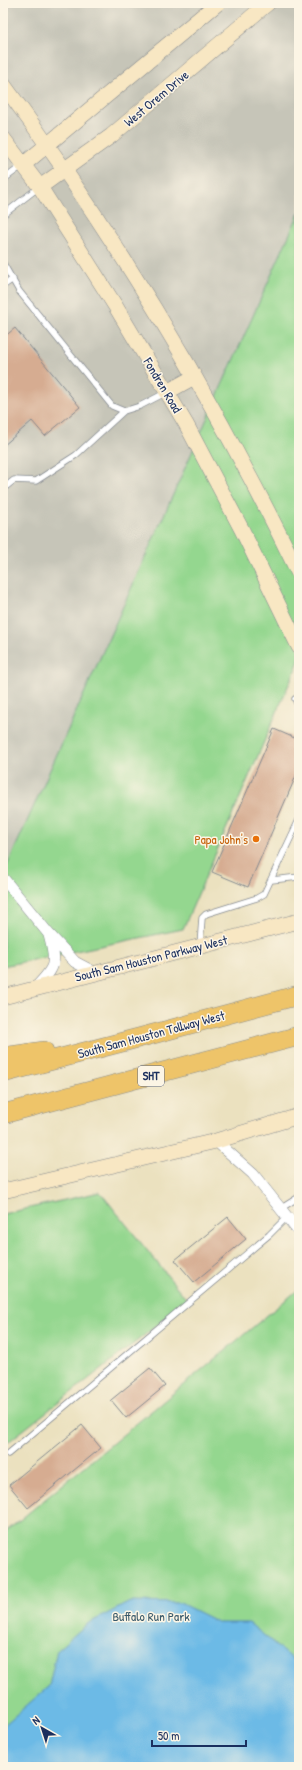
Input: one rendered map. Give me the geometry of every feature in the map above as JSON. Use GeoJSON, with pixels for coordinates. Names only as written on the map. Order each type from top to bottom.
{"type":"FeatureCollection","features":[{"type":"Feature","properties":{"kind":"highway","name":"South Sam Houston Tollway West"},"geometry":{"type":"LineString","coordinates":[[3,1072],[299,995]]}},
{"type":"Feature","properties":{"kind":"highway","name":"SHT"},"geometry":{"type":"LineString","coordinates":[[3,1114],[299,1036]]}},
{"type":"Feature","properties":{"kind":"highway"},"geometry":{"type":"LineString","coordinates":[[3,1057],[142,1037]]}},
{"type":"Feature","properties":{"kind":"main road"},"geometry":{"type":"LineString","coordinates":[[23,165],[49,145],[218,3]]}},
{"type":"Feature","properties":{"kind":"main road","name":"West Orem Drive"},"geometry":{"type":"LineString","coordinates":[[40,187],[111,136],[268,3]]}},
{"type":"Feature","properties":{"kind":"main road"},"geometry":{"type":"LineString","coordinates":[[3,84],[49,145],[143,290],[263,500],[299,574]]}},
{"type":"Feature","properties":{"kind":"main road","name":"Fondren Road"},"geometry":{"type":"LineString","coordinates":[[3,138],[40,187],[116,307],[186,424],[296,631],[299,647]]}},
{"type":"Feature","properties":{"kind":"main road"},"geometry":{"type":"LineString","coordinates":[[167,392],[194,377]]}},
{"type":"Feature","properties":{"kind":"main road","name":"South Sam Houston Parkway West"},"geometry":{"type":"LineString","coordinates":[[3,997],[94,972],[299,921]]}},
{"type":"Feature","properties":{"kind":"main road"},"geometry":{"type":"LineString","coordinates":[[3,1191],[216,1141],[299,1116]]}},
{"type":"Feature","properties":{"kind":"street"},"geometry":{"type":"LineString","coordinates":[[3,878],[75,962],[94,972]]}},
{"type":"Feature","properties":{"kind":"street"},"geometry":{"type":"LineString","coordinates":[[34,989],[48,975],[55,960],[48,932]]}},
{"type":"Feature","properties":{"kind":"street"},"geometry":{"type":"LineString","coordinates":[[216,1141],[253,1174],[299,1232]]}},
{"type":"Feature","properties":{"kind":"lane"},"geometry":{"type":"LineString","coordinates":[[3,180],[23,165]]}},
{"type":"Feature","properties":{"kind":"lane"},"geometry":{"type":"LineString","coordinates":[[3,215],[40,187]]}},
{"type":"Feature","properties":{"kind":"lane"},"geometry":{"type":"LineString","coordinates":[[3,263],[19,291],[112,406],[124,411]]}},
{"type":"Feature","properties":{"kind":"lane"},"geometry":{"type":"LineString","coordinates":[[3,286],[13,279]]}},
{"type":"Feature","properties":{"kind":"lane"},"geometry":{"type":"LineString","coordinates":[[3,489],[14,480],[36,481],[76,455],[124,411],[140,406],[167,392]]}},
{"type":"Feature","properties":{"kind":"lane"},"geometry":{"type":"LineString","coordinates":[[299,697],[295,699],[299,706]]}},
{"type":"Feature","properties":{"kind":"lane"},"geometry":{"type":"LineString","coordinates":[[200,946],[202,918],[206,914],[257,898],[264,894],[272,880],[299,820]]}},
{"type":"Feature","properties":{"kind":"lane"},"geometry":{"type":"LineString","coordinates":[[272,880],[299,877]]}},
{"type":"Feature","properties":{"kind":"lane"},"geometry":{"type":"LineString","coordinates":[[8,1454],[268,1235],[284,1213],[299,1197]]}},
{"type":"Feature","properties":{"kind":"shaded area"},"geometry":{"type":"Polygon","coordinates":[[[3,3],[299,3],[299,213],[3,875],[3,3]]]}},
{"type":"Feature","properties":{"kind":"green space"},"geometry":{"type":"Polygon","coordinates":[[[299,213],[299,661],[183,929],[3,966],[3,875],[299,213]]]}},
{"type":"Feature","properties":{"kind":"green space"},"geometry":{"type":"Polygon","coordinates":[[[100,1192],[188,1301],[3,1446],[3,1214],[100,1192]]]}},
{"type":"Feature","properties":{"kind":"green space","name":"Buffalo Run Park"},"geometry":{"type":"Polygon","coordinates":[[[299,1289],[299,1767],[3,1767],[3,1534],[299,1289]]]}},
{"type":"Feature","properties":{"kind":"water"},"geometry":{"type":"Polygon","coordinates":[[[130,1602],[180,1603],[220,1623],[249,1623],[299,1664],[299,1767],[3,1767],[3,1726],[49,1686],[57,1650],[87,1624],[130,1602]]]}},
{"type":"Feature","properties":{"kind":"building"},"geometry":{"type":"Polygon","coordinates":[[[15,328],[80,407],[45,436],[32,421],[3,446],[3,338],[15,328]]]}},
{"type":"Feature","properties":{"kind":"building"},"geometry":{"type":"Polygon","coordinates":[[[274,729],[299,740],[299,769],[248,887],[212,872],[274,729]]]}},
{"type":"Feature","properties":{"kind":"building"},"geometry":{"type":"Polygon","coordinates":[[[228,1217],[246,1239],[194,1282],[175,1260],[228,1217]]]}},
{"type":"Feature","properties":{"kind":"building"},"geometry":{"type":"Polygon","coordinates":[[[150,1368],[165,1386],[126,1418],[111,1400],[150,1368]]]}},
{"type":"Feature","properties":{"kind":"building"},"geometry":{"type":"Polygon","coordinates":[[[82,1425],[101,1448],[28,1508],[9,1485],[82,1425]]]}},
{"type":"Feature","properties":{"kind":"place","name":"Papa John's"},"geometry":{"type":"Point","coordinates":[256,839]}}]}
